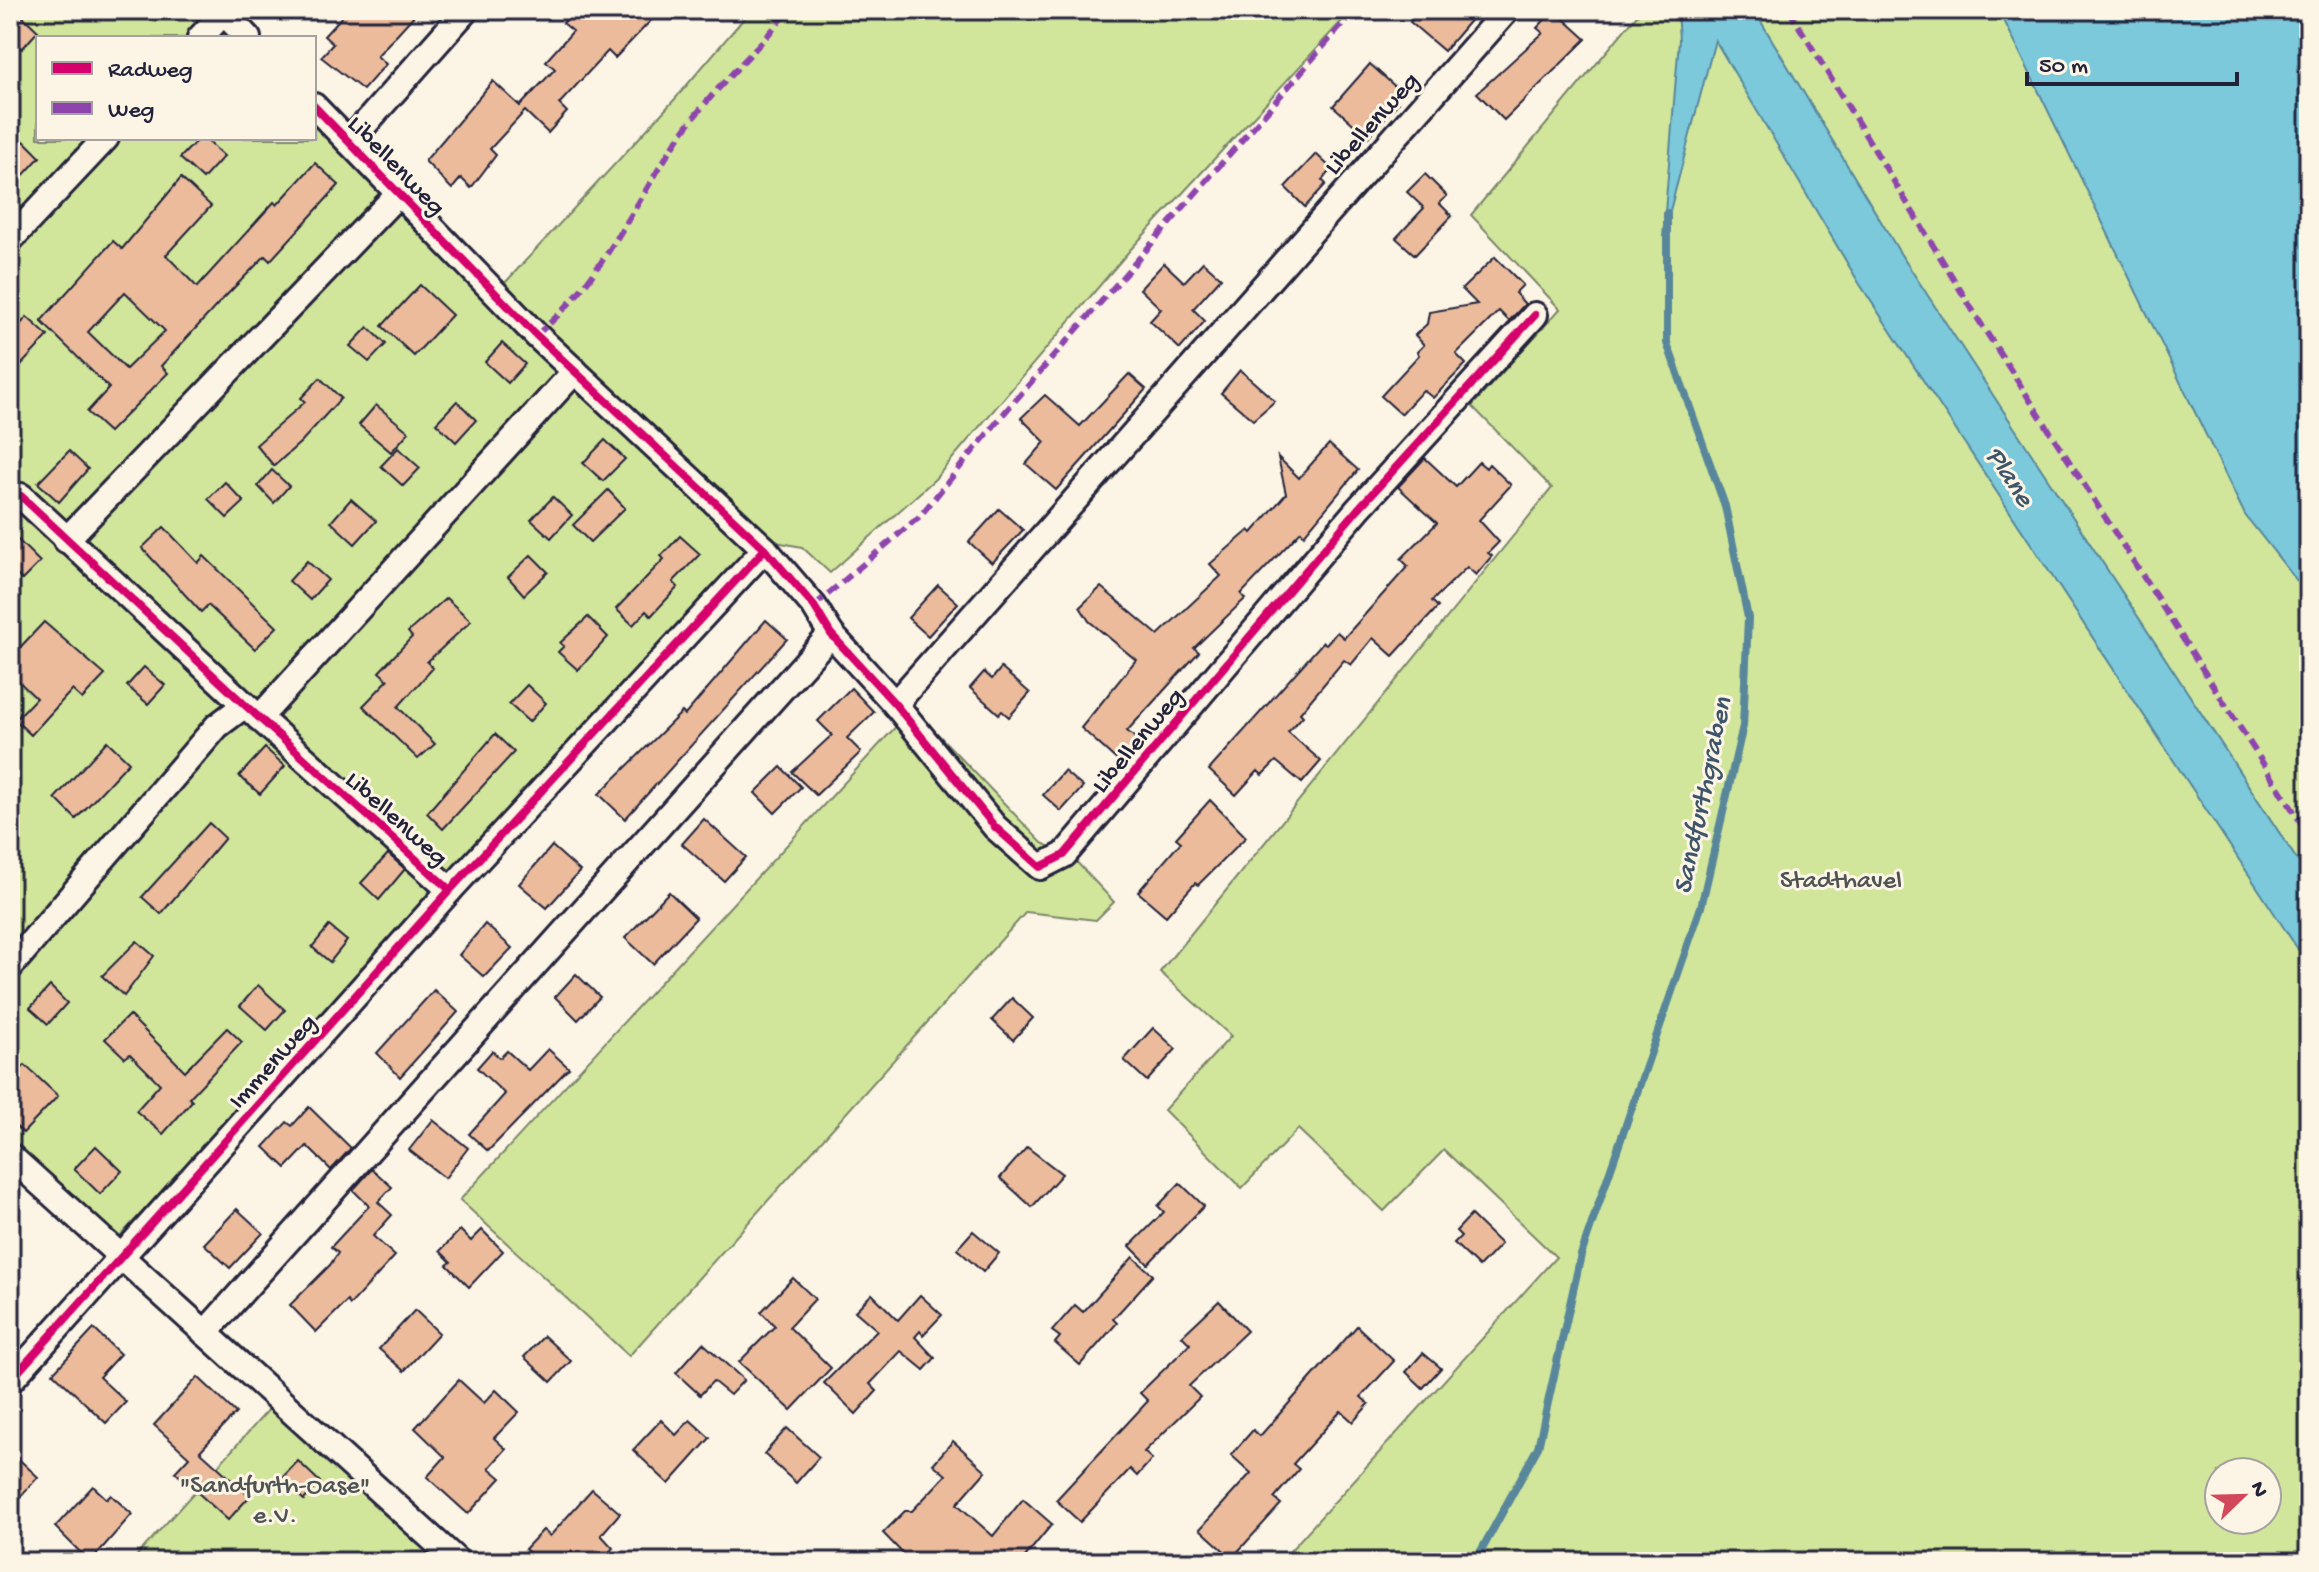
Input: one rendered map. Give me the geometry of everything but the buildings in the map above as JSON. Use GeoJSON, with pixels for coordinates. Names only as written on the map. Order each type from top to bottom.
{"type":"FeatureCollection","features":[{"type":"Feature","properties":{"kind":"street","name":"Libellenweg"},"geometry":{"type":"LineString","coordinates":[[349,142],[466,10]]}},
{"type":"Feature","properties":{"kind":"street","name":"Libellenweg"},"geometry":{"type":"LineString","coordinates":[[895,704],[1507,10]]}},
{"type":"Feature","properties":{"kind":"street"},"geometry":{"type":"LineString","coordinates":[[202,36],[222,11],[246,36]]}},
{"type":"Feature","properties":{"kind":"street","name":"Libellenweg"},"geometry":{"type":"LineString","coordinates":[[316,108],[575,371],[765,549],[814,606],[831,634],[895,704],[995,827],[1040,867],[1064,855],[1358,509],[1535,315]]}},
{"type":"Feature","properties":{"kind":"street"},"geometry":{"type":"LineString","coordinates":[[10,240],[104,140]]}},
{"type":"Feature","properties":{"kind":"street","name":"Libellenweg"},"geometry":{"type":"LineString","coordinates":[[66,540],[399,193]]}},
{"type":"Feature","properties":{"kind":"street"},"geometry":{"type":"LineString","coordinates":[[10,967],[217,726],[252,712],[575,371]]}},
{"type":"Feature","properties":{"kind":"street","name":"Libellenweg"},"geometry":{"type":"LineString","coordinates":[[11,495],[21,496],[252,712],[450,890],[765,549]]}},
{"type":"Feature","properties":{"kind":"street"},"geometry":{"type":"LineString","coordinates":[[205,1333],[831,634]]}},
{"type":"Feature","properties":{"kind":"street","name":"Immenweg"},"geometry":{"type":"LineString","coordinates":[[10,1381],[450,890]]}},
{"type":"Feature","properties":{"kind":"street"},"geometry":{"type":"LineString","coordinates":[[10,1156],[458,1562]]}},
{"type":"Feature","properties":{"kind":"green space"},"geometry":{"type":"Polygon","coordinates":[[[10,10],[208,10],[233,36],[36,36],[36,140],[316,140],[316,120],[559,372],[750,552],[455,878],[119,1237],[10,1139],[10,10]]]}},
{"type":"Feature","properties":{"kind":"green space"},"geometry":{"type":"Polygon","coordinates":[[[751,10],[1352,10],[1130,250],[935,479],[830,573],[802,547],[771,541],[503,285],[675,99],[751,10]]]}},
{"type":"Feature","properties":{"kind":"green space","name":"Stadthavel"},"geometry":{"type":"Polygon","coordinates":[[[1641,10],[2309,10],[2309,1562],[1280,1562],[1556,1257],[1444,1150],[1384,1211],[1298,1129],[1242,1188],[1164,1110],[1231,1036],[1160,972],[1552,488],[1472,406],[1560,309],[1471,215],[1641,10]]]}},
{"type":"Feature","properties":{"kind":"green space"},"geometry":{"type":"Polygon","coordinates":[[[913,708],[1042,843],[1073,858],[1114,902],[1096,920],[1026,912],[629,1356],[460,1200],[913,708]]]}},
{"type":"Feature","properties":{"kind":"green space","name":"\"Sandfurth-Oase\" e.V."},"geometry":{"type":"Polygon","coordinates":[[[271,1407],[432,1557],[428,1562],[131,1562],[271,1407]]]}},
{"type":"Feature","properties":{"kind":"water","name":"Plane"},"geometry":{"type":"Polygon","coordinates":[[[1677,10],[1754,10],[1900,253],[2309,878],[2309,966],[1859,283],[1715,40],[1663,237],[1679,40],[1677,10]]]}},
{"type":"Feature","properties":{"kind":"water"},"geometry":{"type":"Polygon","coordinates":[[[1999,10],[2307,10],[2309,596],[2245,515],[1999,10]]]}},
{"type":"Feature","properties":{"kind":"waterway","name":"Sandfurthgraben"},"geometry":{"type":"LineString","coordinates":[[1475,1562],[1538,1447],[1581,1255],[1701,907],[1743,726],[1748,618],[1725,506],[1667,343],[1667,213]]}},
{"type":"Feature","properties":{"kind":"marked path"},"geometry":{"type":"LineString","coordinates":[[536,335],[559,314],[598,267],[692,119],[789,10]]}},
{"type":"Feature","properties":{"kind":"marked path"},"geometry":{"type":"LineString","coordinates":[[814,606],[920,516],[1006,411],[1355,10]]}},
{"type":"Feature","properties":{"kind":"marked path"},"geometry":{"type":"LineString","coordinates":[[1789,10],[1983,327],[2309,835]]}},
{"type":"Feature","properties":{"kind":"cycle path"},"geometry":{"type":"LineString","coordinates":[[316,108],[536,335],[765,549],[814,606],[831,634],[895,704],[995,827],[1040,867],[1064,855],[1358,509],[1535,315]]}},
{"type":"Feature","properties":{"kind":"cycle path"},"geometry":{"type":"LineString","coordinates":[[10,495],[21,496],[245,705],[450,890]]}},
{"type":"Feature","properties":{"kind":"cycle path"},"geometry":{"type":"LineString","coordinates":[[10,1381],[450,890],[765,549]]}}]}
